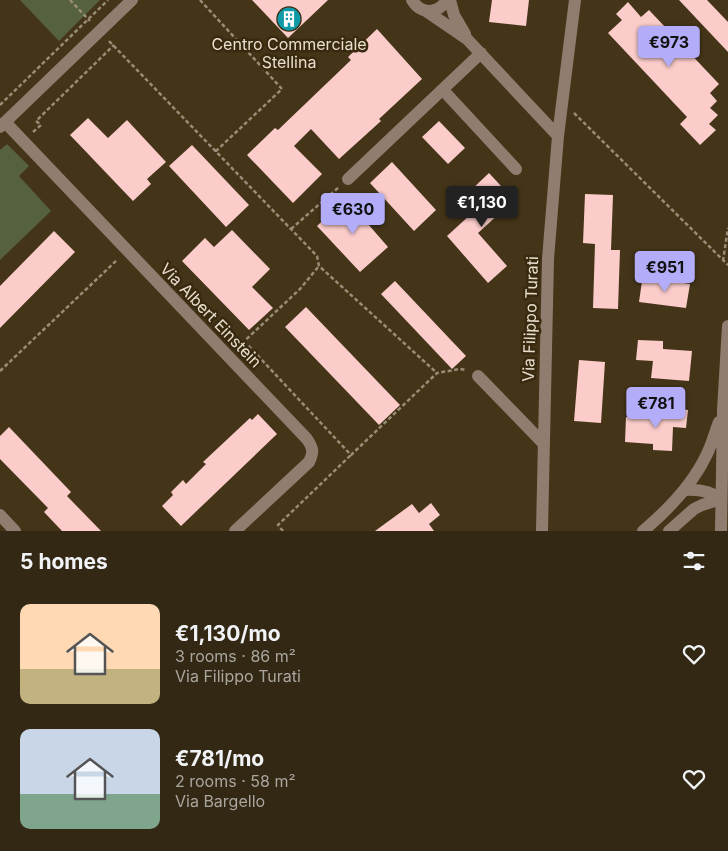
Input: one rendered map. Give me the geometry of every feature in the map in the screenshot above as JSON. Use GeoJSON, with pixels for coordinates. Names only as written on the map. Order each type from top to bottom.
{"type":"FeatureCollection","features":[{"type":"Feature","properties":{"kind":"street"},"geometry":{"type":"LineString","coordinates":[[2,124],[132,0]]}},
{"type":"Feature","properties":{"kind":"street"},"geometry":{"type":"LineString","coordinates":[[412,0],[420,9],[426,11],[467,39],[558,136]]}},
{"type":"Feature","properties":{"kind":"street"},"geometry":{"type":"LineString","coordinates":[[426,11],[438,9],[448,0],[467,39]]}},
{"type":"Feature","properties":{"kind":"street","name":"Via Filippo Turati"},"geometry":{"type":"LineString","coordinates":[[542,525],[548,259],[558,136],[575,0]]}},
{"type":"Feature","properties":{"kind":"street"},"geometry":{"type":"LineString","coordinates":[[348,179],[481,53]]}},
{"type":"Feature","properties":{"kind":"street"},"geometry":{"type":"LineString","coordinates":[[443,90],[516,169]]}},
{"type":"Feature","properties":{"kind":"street","name":"Via Albert Einstein"},"geometry":{"type":"LineString","coordinates":[[2,124],[23,141],[307,439],[312,447],[313,454],[309,462],[235,531]]}},
{"type":"Feature","properties":{"kind":"street"},"geometry":{"type":"LineString","coordinates":[[722,531],[722,410],[728,326]]}},
{"type":"Feature","properties":{"kind":"street"},"geometry":{"type":"LineString","coordinates":[[478,376],[543,443]]}},
{"type":"Feature","properties":{"kind":"street"},"geometry":{"type":"LineString","coordinates":[[643,531],[685,490],[708,454],[722,410]]}},
{"type":"Feature","properties":{"kind":"street"},"geometry":{"type":"LineString","coordinates":[[685,490],[696,489],[709,492],[721,499]]}},
{"type":"Feature","properties":{"kind":"street"},"geometry":{"type":"LineString","coordinates":[[669,531],[694,509],[721,499]]}},
{"type":"Feature","properties":{"kind":"street"},"geometry":{"type":"LineString","coordinates":[[0,516],[15,531]]}},
{"type":"Feature","properties":{"kind":"street"},"geometry":{"type":"LineString","coordinates":[[542,525],[552,531]]}},
{"type":"Feature","properties":{"kind":"path"},"geometry":{"type":"LineString","coordinates":[[70,0],[291,229],[316,256],[319,266],[437,373]]}},
{"type":"Feature","properties":{"kind":"path"},"geometry":{"type":"LineString","coordinates":[[0,105],[108,0]]}},
{"type":"Feature","properties":{"kind":"path"},"geometry":{"type":"LineString","coordinates":[[200,0],[282,88],[216,151]]}},
{"type":"Feature","properties":{"kind":"path"},"geometry":{"type":"LineString","coordinates":[[23,141],[41,125],[36,121],[114,45]]}},
{"type":"Feature","properties":{"kind":"path"},"geometry":{"type":"LineString","coordinates":[[562,102],[728,265]]}},
{"type":"Feature","properties":{"kind":"path"},"geometry":{"type":"LineString","coordinates":[[291,229],[348,179]]}},
{"type":"Feature","properties":{"kind":"path"},"geometry":{"type":"LineString","coordinates":[[723,262],[728,228]]}},
{"type":"Feature","properties":{"kind":"path"},"geometry":{"type":"LineString","coordinates":[[0,371],[127,250]]}},
{"type":"Feature","properties":{"kind":"path"},"geometry":{"type":"LineString","coordinates":[[228,357],[300,289],[319,266]]}},
{"type":"Feature","properties":{"kind":"path"},"geometry":{"type":"LineString","coordinates":[[244,341],[350,455]]}},
{"type":"Feature","properties":{"kind":"path"},"geometry":{"type":"LineString","coordinates":[[283,531],[278,525],[437,373],[460,369],[472,370],[478,376]]}},
{"type":"Feature","properties":{"kind":"green space"},"geometry":{"type":"Polygon","coordinates":[[[20,0],[100,0],[59,41],[20,0]]]}},
{"type":"Feature","properties":{"kind":"green space"},"geometry":{"type":"Polygon","coordinates":[[[7,144],[29,166],[19,176],[51,211],[0,260],[0,150],[7,144]]]}},
{"type":"Feature","properties":{"kind":"building","name":"Centro Commerciale Stellina"},"geometry":{"type":"Polygon","coordinates":[[[252,0],[328,0],[288,38],[252,0]]]}},
{"type":"Feature","properties":{"kind":"building"},"geometry":{"type":"Polygon","coordinates":[[[492,0],[529,0],[526,26],[489,22],[492,0]]]}},
{"type":"Feature","properties":{"kind":"building"},"geometry":{"type":"Polygon","coordinates":[[[679,0],[707,0],[728,22],[728,52],[679,0]]]}},
{"type":"Feature","properties":{"kind":"building"},"geometry":{"type":"Polygon","coordinates":[[[628,2],[641,17],[649,10],[719,84],[710,93],[717,101],[710,108],[718,115],[709,124],[716,130],[700,145],[680,124],[687,117],[608,33],[622,20],[616,14],[628,2]]]}},
{"type":"Feature","properties":{"kind":"building"},"geometry":{"type":"Polygon","coordinates":[[[377,29],[422,79],[379,119],[381,121],[339,159],[311,129],[294,146],[322,174],[293,203],[247,155],[275,128],[278,130],[351,60],[348,57],[377,29]]]}},
{"type":"Feature","properties":{"kind":"building"},"geometry":{"type":"Polygon","coordinates":[[[88,118],[108,138],[127,120],[166,162],[147,179],[151,184],[133,201],[70,135],[88,118]]]}},
{"type":"Feature","properties":{"kind":"building"},"geometry":{"type":"Polygon","coordinates":[[[439,121],[465,148],[448,164],[422,137],[439,121]]]}},
{"type":"Feature","properties":{"kind":"building"},"geometry":{"type":"Polygon","coordinates":[[[192,145],[249,205],[226,227],[169,166],[192,145]]]}},
{"type":"Feature","properties":{"kind":"building"},"geometry":{"type":"Polygon","coordinates":[[[392,162],[436,210],[414,231],[370,183],[392,162]]]}},
{"type":"Feature","properties":{"kind":"building"},"geometry":{"type":"Polygon","coordinates":[[[489,173],[514,200],[478,233],[507,266],[488,283],[447,236],[482,204],[470,191],[489,173]]]}},
{"type":"Feature","properties":{"kind":"building"},"geometry":{"type":"Polygon","coordinates":[[[585,194],[613,195],[611,250],[620,250],[618,309],[593,308],[595,244],[583,243],[585,194]]]}},
{"type":"Feature","properties":{"kind":"building"},"geometry":{"type":"Polygon","coordinates":[[[346,198],[363,215],[361,216],[388,247],[360,272],[317,226],[346,198]]]}},
{"type":"Feature","properties":{"kind":"building"},"geometry":{"type":"Polygon","coordinates":[[[232,230],[270,269],[252,287],[273,308],[249,330],[182,261],[205,238],[214,247],[232,230]]]}},
{"type":"Feature","properties":{"kind":"building"},"geometry":{"type":"Polygon","coordinates":[[[54,231],[75,252],[0,328],[0,286],[54,231]]]}},
{"type":"Feature","properties":{"kind":"building"},"geometry":{"type":"Polygon","coordinates":[[[659,279],[690,284],[686,308],[639,302],[642,281],[658,283],[659,279]]]}},
{"type":"Feature","properties":{"kind":"building"},"geometry":{"type":"Polygon","coordinates":[[[395,281],[466,356],[452,369],[381,294],[395,281]]]}},
{"type":"Feature","properties":{"kind":"building"},"geometry":{"type":"Polygon","coordinates":[[[306,307],[400,405],[379,425],[285,327],[306,307]]]}},
{"type":"Feature","properties":{"kind":"building"},"geometry":{"type":"Polygon","coordinates":[[[638,340],[663,341],[663,349],[692,351],[689,381],[651,378],[653,361],[636,360],[638,340]]]}},
{"type":"Feature","properties":{"kind":"building"},"geometry":{"type":"Polygon","coordinates":[[[579,360],[605,362],[601,423],[574,421],[579,360]]]}},
{"type":"Feature","properties":{"kind":"building"},"geometry":{"type":"Polygon","coordinates":[[[662,408],[688,410],[686,428],[673,427],[672,451],[653,450],[653,444],[625,442],[626,417],[661,419],[662,408]]]}},
{"type":"Feature","properties":{"kind":"building"},"geometry":{"type":"Polygon","coordinates":[[[258,414],[277,434],[181,526],[162,506],[173,495],[171,492],[183,480],[186,484],[206,464],[203,462],[250,418],[252,420],[258,414]]]}},
{"type":"Feature","properties":{"kind":"building"},"geometry":{"type":"Polygon","coordinates":[[[9,427],[71,492],[67,496],[101,531],[62,531],[44,512],[48,508],[0,459],[0,436],[9,427]]]}},
{"type":"Feature","properties":{"kind":"building"},"geometry":{"type":"Polygon","coordinates":[[[431,503],[440,515],[429,524],[434,531],[375,531],[412,504],[419,513],[431,503]]]}},
{"type":"Feature","properties":{"kind":"place","name":"Centro Commerciale Stellina"},"geometry":{"type":"Point","coordinates":[289,19]}}]}
